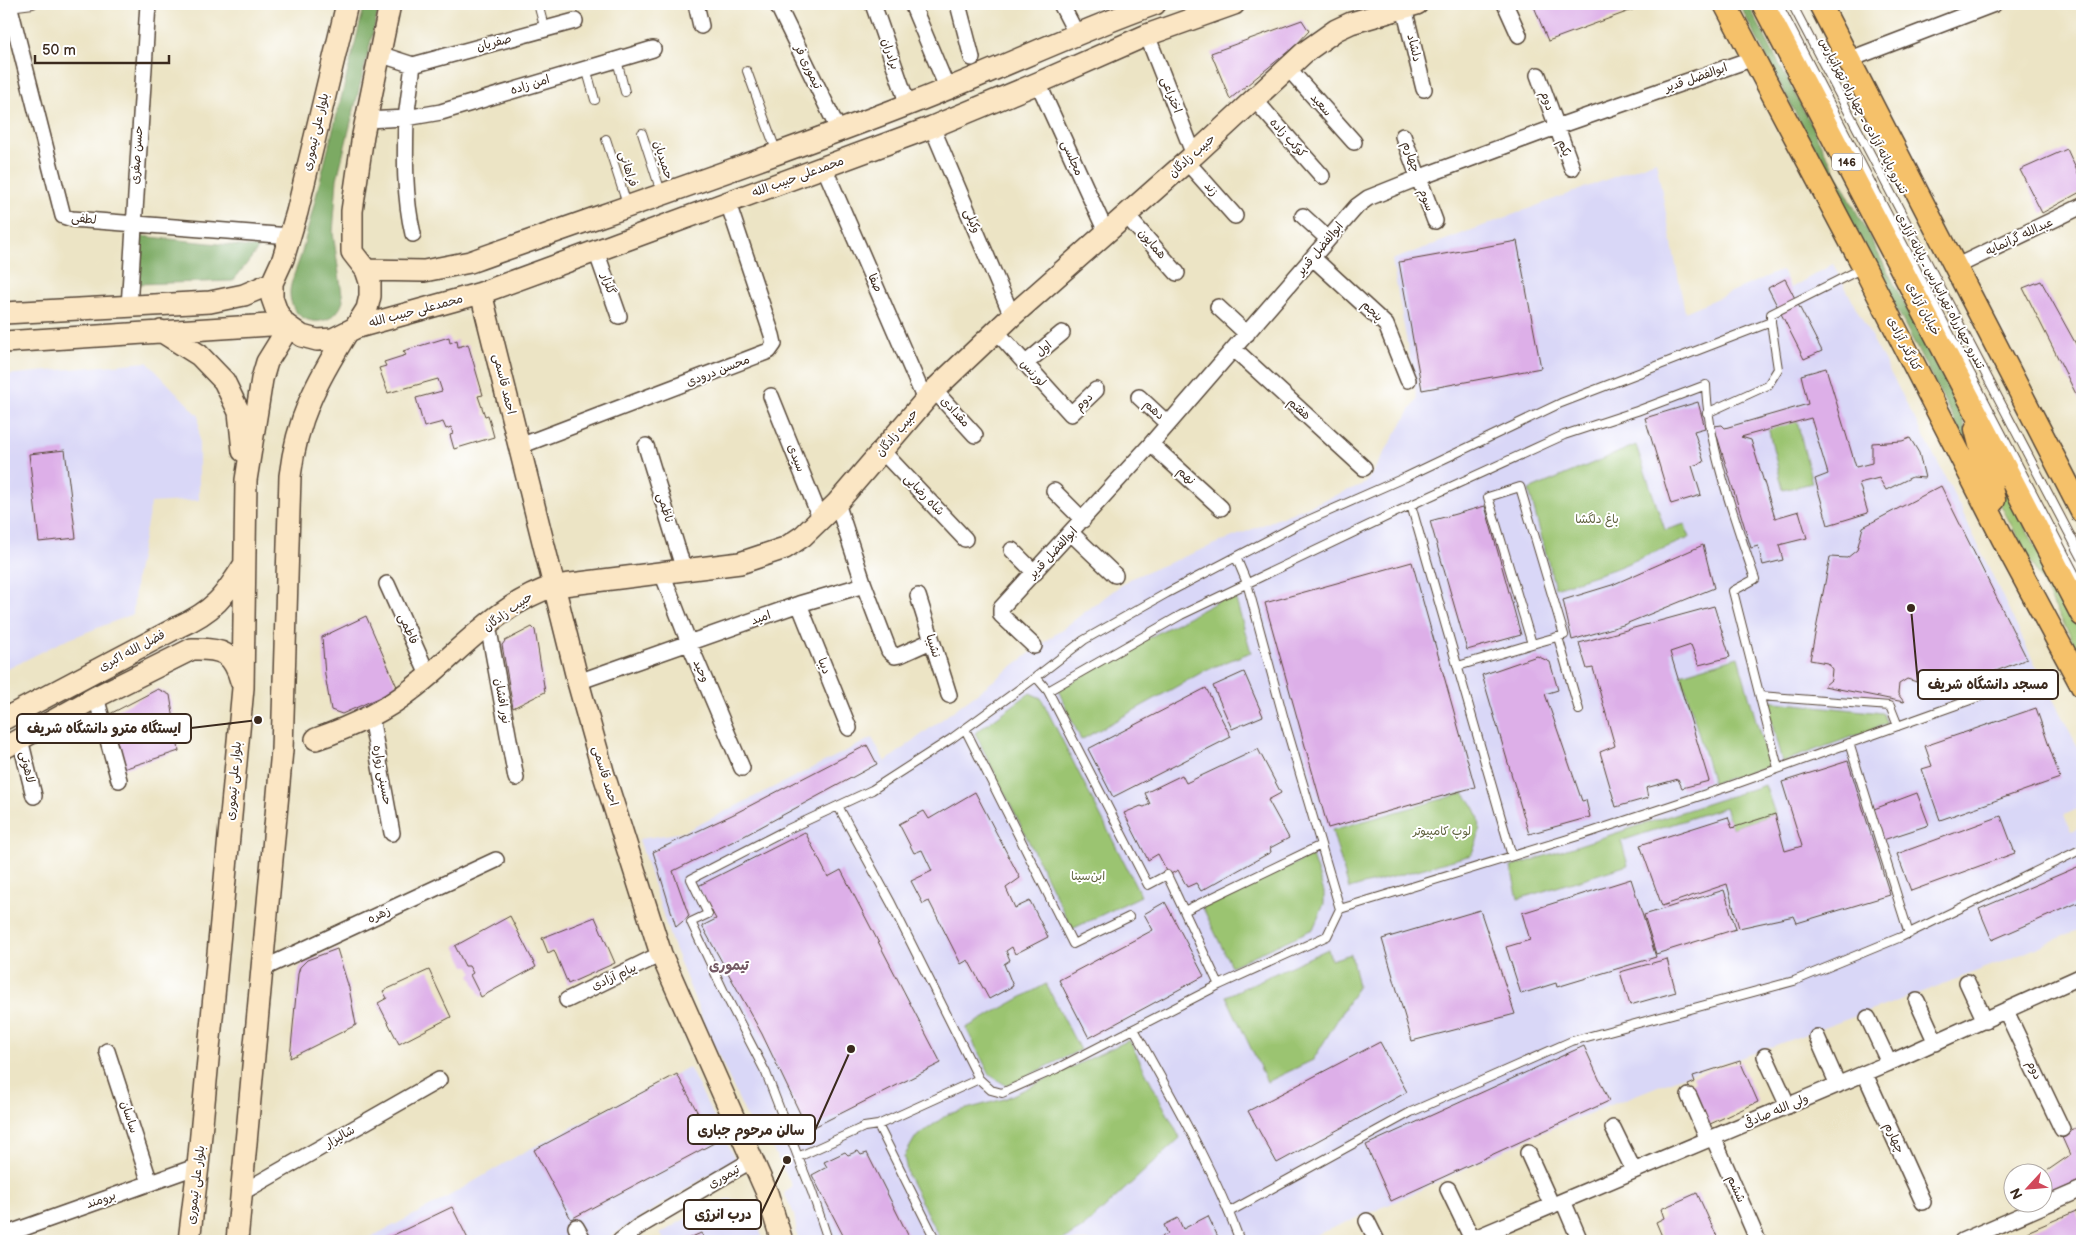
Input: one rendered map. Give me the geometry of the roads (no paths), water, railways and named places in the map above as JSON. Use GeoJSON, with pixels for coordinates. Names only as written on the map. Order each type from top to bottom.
{"type":"FeatureCollection","features":[{"type":"Feature","properties":{"kind":"main road","name":"بلوار علی تیموری"},"geometry":{"type":"LineString","coordinates":[[272,283],[283,259],[290,236],[347,4]]}},
{"type":"Feature","properties":{"kind":"main road"},"geometry":{"type":"LineString","coordinates":[[237,1241],[282,750],[290,476],[301,419],[326,367],[367,310],[370,296],[370,282],[366,270],[352,252],[352,211],[366,120],[390,4]]}},
{"type":"Feature","properties":{"kind":"main road"},"geometry":{"type":"LineString","coordinates":[[366,270],[424,271],[470,262],[840,131],[948,90],[1077,35],[1115,11],[1155,4]]}},
{"type":"Feature","properties":{"kind":"main road","name":"محمدعلی حبیب الله"},"geometry":{"type":"LineString","coordinates":[[287,326],[302,336],[317,340],[333,339],[351,331],[481,293],[932,127],[1147,35],[1234,4]]}},
{"type":"Feature","properties":{"kind":"main road","name":"کنارگذر آزادی"},"geometry":{"type":"LineString","coordinates":[[1726,4],[1864,267],[2003,539],[2082,686]]}},
{"type":"Feature","properties":{"kind":"main road","name":"خیابان آزادی"},"geometry":{"type":"LineString","coordinates":[[1763,4],[2082,615]]}},
{"type":"Feature","properties":{"kind":"main road"},"geometry":{"type":"LineString","coordinates":[[1820,4],[2082,512]]}},
{"type":"Feature","properties":{"kind":"main road","name":"حبیب زادگان"},"geometry":{"type":"LineString","coordinates":[[316,739],[349,728],[371,717],[411,690],[488,625],[530,594],[555,586],[740,563],[785,548],[821,520],[930,395],[996,331],[1190,159],[1288,68],[1351,14],[1410,6]]}},
{"type":"Feature","properties":{"kind":"main road"},"geometry":{"type":"LineString","coordinates":[[556,231],[566,262]]}},
{"type":"Feature","properties":{"kind":"main road"},"geometry":{"type":"LineString","coordinates":[[4,313],[210,302],[244,295],[272,283],[274,305],[287,326],[4,342]]}},
{"type":"Feature","properties":{"kind":"main road","name":"احمد قاسمی"},"geometry":{"type":"LineString","coordinates":[[481,293],[578,682],[604,775],[661,954],[767,1193],[782,1241]]}},
{"type":"Feature","properties":{"kind":"main road","name":"بلوار علی تیموری"},"geometry":{"type":"LineString","coordinates":[[189,1241],[198,1166],[243,688],[246,480],[262,379],[267,362],[287,326]]}},
{"type":"Feature","properties":{"kind":"main road"},"geometry":{"type":"LineString","coordinates":[[161,332],[199,355],[224,381],[239,412],[246,480]]}},
{"type":"Feature","properties":{"kind":"main road"},"geometry":{"type":"LineString","coordinates":[[1966,392],[2003,539]]}},
{"type":"Feature","properties":{"kind":"main road","name":"فضل الله اکبری"},"geometry":{"type":"LineString","coordinates":[[4,719],[178,627],[199,618],[226,595],[244,564]]}},
{"type":"Feature","properties":{"kind":"main road"},"geometry":{"type":"LineString","coordinates":[[178,627],[190,631],[193,637],[192,649],[208,648],[227,654],[233,659],[238,668],[243,688]]}},
{"type":"Feature","properties":{"kind":"main road","name":"فضل الله اکبری"},"geometry":{"type":"LineString","coordinates":[[12,743],[96,697],[192,649]]}},
{"type":"Feature","properties":{"kind":"street","name":"حسن صفری"},"geometry":{"type":"LineString","coordinates":[[128,307],[132,223],[148,4]]}},
{"type":"Feature","properties":{"kind":"street"},"geometry":{"type":"LineString","coordinates":[[696,4],[702,26]]}},
{"type":"Feature","properties":{"kind":"street","name":"تیموری فر"},"geometry":{"type":"LineString","coordinates":[[777,4],[840,131]]}},
{"type":"Feature","properties":{"kind":"street","name":"برادران"},"geometry":{"type":"LineString","coordinates":[[872,4],[908,105]]}},
{"type":"Feature","properties":{"kind":"street"},"geometry":{"type":"LineString","coordinates":[[912,4],[948,90]]}},
{"type":"Feature","properties":{"kind":"street"},"geometry":{"type":"LineString","coordinates":[[958,4],[972,58]]}},
{"type":"Feature","properties":{"kind":"street"},"geometry":{"type":"LineString","coordinates":[[1061,4],[1077,35]]}},
{"type":"Feature","properties":{"kind":"street"},"geometry":{"type":"LineString","coordinates":[[1505,4],[1519,35]]}},
{"type":"Feature","properties":{"kind":"street"},"geometry":{"type":"LineString","coordinates":[[1848,60],[1994,4]]}},
{"type":"Feature","properties":{"kind":"street","name":"لطفی"},"geometry":{"type":"LineString","coordinates":[[9,6],[64,216],[72,220],[290,236]]}},
{"type":"Feature","properties":{"kind":"street","name":"دلشاد"},"geometry":{"type":"LineString","coordinates":[[1410,6],[1424,89]]}},
{"type":"Feature","properties":{"kind":"street","name":"صفریان"},"geometry":{"type":"LineString","coordinates":[[413,65],[575,21]]}},
{"type":"Feature","properties":{"kind":"street","name":"اختراعی"},"geometry":{"type":"LineString","coordinates":[[1147,35],[1190,159]]}},
{"type":"Feature","properties":{"kind":"street","name":"امن زاده"},"geometry":{"type":"LineString","coordinates":[[366,120],[406,118],[441,112],[653,49]]}},
{"type":"Feature","properties":{"kind":"street"},"geometry":{"type":"LineString","coordinates":[[379,54],[413,65],[406,118],[405,171],[413,234]]}},
{"type":"Feature","properties":{"kind":"street","name":"ابوالفضل قدیر"},"geometry":{"type":"LineString","coordinates":[[1034,646],[1001,615],[1001,608],[1151,444],[1362,201],[1418,178],[1556,127],[1754,58]]}},
{"type":"Feature","properties":{"kind":"street","name":"سعید"},"geometry":{"type":"LineString","coordinates":[[1288,68],[1354,142]]}},
{"type":"Feature","properties":{"kind":"street","name":"دوم"},"geometry":{"type":"LineString","coordinates":[[1538,75],[1556,127]]}},
{"type":"Feature","properties":{"kind":"street","name":"مجلسی"},"geometry":{"type":"LineString","coordinates":[[1038,83],[1106,232]]}},
{"type":"Feature","properties":{"kind":"street","name":"کوکب زاده"},"geometry":{"type":"LineString","coordinates":[[1254,99],[1322,176]]}},
{"type":"Feature","properties":{"kind":"street","name":"وکیلی"},"geometry":{"type":"LineString","coordinates":[[932,127],[1012,316]]}},
{"type":"Feature","properties":{"kind":"street","name":"یکم"},"geometry":{"type":"LineString","coordinates":[[1556,127],[1572,168]]}},
{"type":"Feature","properties":{"kind":"street","name":"چهارم"},"geometry":{"type":"LineString","coordinates":[[1404,136],[1418,178]]}},
{"type":"Feature","properties":{"kind":"street","name":"زند"},"geometry":{"type":"LineString","coordinates":[[1190,159],[1235,216]]}},
{"type":"Feature","properties":{"kind":"street","name":"صفا"},"geometry":{"type":"LineString","coordinates":[[824,167],[930,395]]}},
{"type":"Feature","properties":{"kind":"street","name":"سوم"},"geometry":{"type":"LineString","coordinates":[[1418,178],[1435,222]]}},
{"type":"Feature","properties":{"kind":"street","name":"محسن درودی"},"geometry":{"type":"LineString","coordinates":[[520,446],[769,352],[774,344],[772,334],[728,202]]}},
{"type":"Feature","properties":{"kind":"street","name":"عبدالله گرانمایه"},"geometry":{"type":"LineString","coordinates":[[1955,267],[2082,206]]}},
{"type":"Feature","properties":{"kind":"street","name":"همایون"},"geometry":{"type":"LineString","coordinates":[[1126,215],[1177,273]]}},
{"type":"Feature","properties":{"kind":"street"},"geometry":{"type":"LineString","coordinates":[[1303,216],[1328,239]]}},
{"type":"Feature","properties":{"kind":"street","name":"گلزار"},"geometry":{"type":"LineString","coordinates":[[596,251],[619,316]]}},
{"type":"Feature","properties":{"kind":"street","name":"پنجم"},"geometry":{"type":"LineString","coordinates":[[1314,258],[1386,325],[1408,380]]}},
{"type":"Feature","properties":{"kind":"street"},"geometry":{"type":"LineString","coordinates":[[1218,307],[1247,334]]}},
{"type":"Feature","properties":{"kind":"street","name":"لورنس"},"geometry":{"type":"LineString","coordinates":[[996,331],[1071,414]]}},
{"type":"Feature","properties":{"kind":"street","name":"اول"},"geometry":{"type":"LineString","coordinates":[[1025,364],[1062,333]]}},
{"type":"Feature","properties":{"kind":"street","name":"هفتم"},"geometry":{"type":"LineString","coordinates":[[1234,349],[1364,468]]}},
{"type":"Feature","properties":{"kind":"street","name":"دوم"},"geometry":{"type":"LineString","coordinates":[[1071,414],[1096,390]]}},
{"type":"Feature","properties":{"kind":"street","name":"مقدادی"},"geometry":{"type":"LineString","coordinates":[[930,395],[975,435]]}},
{"type":"Feature","properties":{"kind":"street","name":"سیدی"},"geometry":{"type":"LineString","coordinates":[[771,396],[821,520]]}},
{"type":"Feature","properties":{"kind":"street","name":"دهم"},"geometry":{"type":"LineString","coordinates":[[1139,397],[1168,424]]}},
{"type":"Feature","properties":{"kind":"street","name":"نهم"},"geometry":{"type":"LineString","coordinates":[[1151,444],[1222,508]]}},
{"type":"Feature","properties":{"kind":"street","name":"ناظمی"},"geometry":{"type":"LineString","coordinates":[[646,446],[684,570]]}},
{"type":"Feature","properties":{"kind":"street","name":"شاه رضایی"},"geometry":{"type":"LineString","coordinates":[[882,451],[966,539]]}},
{"type":"Feature","properties":{"kind":"street"},"geometry":{"type":"LineString","coordinates":[[1054,491],[1083,520]]}},
{"type":"Feature","properties":{"kind":"street"},"geometry":{"type":"LineString","coordinates":[[837,503],[864,585],[890,651],[895,656],[900,655],[931,641]]}},
{"type":"Feature","properties":{"kind":"street"},"geometry":{"type":"LineString","coordinates":[[1071,533],[1115,575]]}},
{"type":"Feature","properties":{"kind":"street"},"geometry":{"type":"LineString","coordinates":[[1012,550],[1035,572]]}},
{"type":"Feature","properties":{"kind":"street","name":"وحید"},"geometry":{"type":"LineString","coordinates":[[662,573],[689,643],[742,768]]}},
{"type":"Feature","properties":{"kind":"street","name":"فاطمی"},"geometry":{"type":"LineString","coordinates":[[387,584],[428,675]]}},
{"type":"Feature","properties":{"kind":"street","name":"امید"},"geometry":{"type":"LineString","coordinates":[[578,682],[799,604],[864,585]]}},
{"type":"Feature","properties":{"kind":"street","name":"نشیبا"},"geometry":{"type":"LineString","coordinates":[[918,596],[949,695]]}},
{"type":"Feature","properties":{"kind":"street","name":"دیبا"},"geometry":{"type":"LineString","coordinates":[[799,604],[849,728]]}},
{"type":"Feature","properties":{"kind":"street","name":"نور افشان"},"geometry":{"type":"LineString","coordinates":[[488,625],[516,778]]}},
{"type":"Feature","properties":{"kind":"street"},"geometry":{"type":"LineString","coordinates":[[96,697],[119,780]]}},
{"type":"Feature","properties":{"kind":"street","name":"حسینی زواره"},"geometry":{"type":"LineString","coordinates":[[371,717],[392,833]]}},
{"type":"Feature","properties":{"kind":"street","name":"لاهوتی"},"geometry":{"type":"LineString","coordinates":[[12,743],[34,796]]}},
{"type":"Feature","properties":{"kind":"street","name":"زهره"},"geometry":{"type":"LineString","coordinates":[[262,970],[496,860]]}},
{"type":"Feature","properties":{"kind":"street","name":"پیام آزادی"},"geometry":{"type":"LineString","coordinates":[[566,1000],[661,954]]}},
{"type":"Feature","properties":{"kind":"street","name":"ولی الله صادقی"},"geometry":{"type":"LineString","coordinates":[[1470,1240],[1865,1074],[2006,1012],[2082,976]]}},
{"type":"Feature","properties":{"kind":"street"},"geometry":{"type":"LineString","coordinates":[[1967,982],[1985,1021]]}},
{"type":"Feature","properties":{"kind":"street"},"geometry":{"type":"LineString","coordinates":[[1917,1001],[1936,1042]]}},
{"type":"Feature","properties":{"kind":"street","name":"دوم"},"geometry":{"type":"LineString","coordinates":[[2006,1012],[2062,1129]]}},
{"type":"Feature","properties":{"kind":"street"},"geometry":{"type":"LineString","coordinates":[[1868,1018],[1889,1063]]}},
{"type":"Feature","properties":{"kind":"street"},"geometry":{"type":"LineString","coordinates":[[1817,1037],[1838,1085]]}},
{"type":"Feature","properties":{"kind":"street","name":"ساسان"},"geometry":{"type":"LineString","coordinates":[[107,1051],[150,1183]]}},
{"type":"Feature","properties":{"kind":"street"},"geometry":{"type":"LineString","coordinates":[[1766,1056],[1788,1106]]}},
{"type":"Feature","properties":{"kind":"street","name":"چهارم"},"geometry":{"type":"LineString","coordinates":[[1865,1074],[1923,1202]]}},
{"type":"Feature","properties":{"kind":"street","name":"شالیزار"},"geometry":{"type":"LineString","coordinates":[[242,1193],[439,1080]]}},
{"type":"Feature","properties":{"kind":"street","name":"ششم"},"geometry":{"type":"LineString","coordinates":[[1689,1096],[1758,1241]]}},
{"type":"Feature","properties":{"kind":"street"},"geometry":{"type":"LineString","coordinates":[[1613,1128],[1634,1171]]}},
{"type":"Feature","properties":{"kind":"street"},"geometry":{"type":"LineString","coordinates":[[1528,1153],[1580,1241]]}},
{"type":"Feature","properties":{"kind":"street","name":"تیموری"},"geometry":{"type":"LineString","coordinates":[[620,1241],[638,1227],[752,1160]]}},
{"type":"Feature","properties":{"kind":"street","name":"برومند"},"geometry":{"type":"LineString","coordinates":[[5,1232],[198,1166]]}},
{"type":"Feature","properties":{"kind":"street"},"geometry":{"type":"LineString","coordinates":[[1962,1241],[2082,1188]]}},
{"type":"Feature","properties":{"kind":"street"},"geometry":{"type":"LineString","coordinates":[[1448,1189],[1470,1240]]}},
{"type":"Feature","properties":{"kind":"street"},"geometry":{"type":"LineString","coordinates":[[1367,1221],[1377,1241]]}},
{"type":"Feature","properties":{"kind":"street"},"geometry":{"type":"LineString","coordinates":[[576,1227],[584,1241]]}},
{"type":"Feature","properties":{"kind":"lane","name":"لطفی"},"geometry":{"type":"LineString","coordinates":[[9,6],[33,4]]}},
{"type":"Feature","properties":{"kind":"lane"},"geometry":{"type":"LineString","coordinates":[[538,4],[545,30]]}},
{"type":"Feature","properties":{"kind":"lane","name":"تندرو چهارراه تهرانپارس ـ پایانه آزادی"},"geometry":{"type":"LineString","coordinates":[[1778,4],[2082,588]]}},
{"type":"Feature","properties":{"kind":"lane","name":"تندرو پایانه آزادی ـ چهارراه تهرانپارس"},"geometry":{"type":"LineString","coordinates":[[1792,4],[2082,558]]}},
{"type":"Feature","properties":{"kind":"lane"},"geometry":{"type":"LineString","coordinates":[[617,60],[625,92]]}},
{"type":"Feature","properties":{"kind":"lane"},"geometry":{"type":"LineString","coordinates":[[586,68],[595,100]]}},
{"type":"Feature","properties":{"kind":"lane"},"geometry":{"type":"LineString","coordinates":[[747,71],[777,154]]}},
{"type":"Feature","properties":{"kind":"lane","name":"حمیدیان"},"geometry":{"type":"LineString","coordinates":[[642,133],[662,194]]}},
{"type":"Feature","properties":{"kind":"lane","name":"فراهانی"},"geometry":{"type":"LineString","coordinates":[[606,139],[628,206]]}},
{"type":"Feature","properties":{"kind":"lane"},"geometry":{"type":"LineString","coordinates":[[1707,413],[1768,385],[1778,369],[1771,314],[1864,267]]}},
{"type":"Feature","properties":{"kind":"lane"},"geometry":{"type":"LineString","coordinates":[[825,1241],[826,1236],[812,1192],[766,1072],[724,992],[691,922],[708,914],[691,879],[784,831],[872,790],[965,729],[1084,640],[1295,526],[1561,403],[1772,322]]}},
{"type":"Feature","properties":{"kind":"lane"},"geometry":{"type":"LineString","coordinates":[[1048,691],[1181,615],[1411,506],[1564,435],[1636,412],[1706,385],[1707,413],[1732,508],[1755,578],[1733,591],[1778,768]]}},
{"type":"Feature","properties":{"kind":"lane"},"geometry":{"type":"LineString","coordinates":[[1458,666],[1564,635],[1520,487],[1488,497],[1532,644]]}},
{"type":"Feature","properties":{"kind":"lane"},"geometry":{"type":"LineString","coordinates":[[1411,506],[1512,856]]}},
{"type":"Feature","properties":{"kind":"lane"},"geometry":{"type":"LineString","coordinates":[[838,806],[891,903],[979,1079],[991,1090],[1002,1093],[1056,1069],[1219,984],[1327,936],[1340,909],[1247,583],[1236,557]]}},
{"type":"Feature","properties":{"kind":"lane"},"geometry":{"type":"LineString","coordinates":[[1558,637],[1579,710]]}},
{"type":"Feature","properties":{"kind":"lane"},"geometry":{"type":"LineString","coordinates":[[1036,677],[1048,691],[1148,885],[1167,875],[1219,984]]}},
{"type":"Feature","properties":{"kind":"lane"},"geometry":{"type":"LineString","coordinates":[[1340,909],[1591,832],[1898,726],[2029,678]]}},
{"type":"Feature","properties":{"kind":"lane"},"geometry":{"type":"LineString","coordinates":[[1760,696],[1890,706],[1898,726]]}},
{"type":"Feature","properties":{"kind":"lane"},"geometry":{"type":"LineString","coordinates":[[965,729],[1073,944],[1129,917]]}},
{"type":"Feature","properties":{"kind":"lane"},"geometry":{"type":"LineString","coordinates":[[1849,743],[1909,934]]}},
{"type":"Feature","properties":{"kind":"lane"},"geometry":{"type":"LineString","coordinates":[[1184,911],[1321,845]]}},
{"type":"Feature","properties":{"kind":"lane"},"geometry":{"type":"LineString","coordinates":[[1228,1212],[1411,1112],[1572,1041],[1794,981],[1909,934],[2082,849]]}},
{"type":"Feature","properties":{"kind":"lane"},"geometry":{"type":"LineString","coordinates":[[1134,1029],[1184,1121],[1240,1241]]}},
{"type":"Feature","properties":{"kind":"lane"},"geometry":{"type":"LineString","coordinates":[[798,1157],[864,1127],[878,1125],[979,1079]]}},
{"type":"Feature","properties":{"kind":"lane"},"geometry":{"type":"LineString","coordinates":[[878,1125],[936,1241]]}},
{"type":"Feature","properties":{"kind":"place","name":"مسجد دانشگاه شریف"},"geometry":{"type":"Point","coordinates":[1911,608]}},
{"type":"Feature","properties":{"kind":"place","name":"ایستگاه مترو دانشگاه شریف"},"geometry":{"type":"Point","coordinates":[258,720]}},
{"type":"Feature","properties":{"kind":"place","name":"سالن مرحوم جباری"},"geometry":{"type":"Point","coordinates":[851,1049]}},
{"type":"Feature","properties":{"kind":"place","name":"درب انرژی"},"geometry":{"type":"Point","coordinates":[787,1160]}},
{"type":"Feature","properties":{"kind":"district","name":"تیموری"},"geometry":{"type":"Point","coordinates":[729,965]}},
{"type":"Feature","properties":{"kind":"park label","name":"باغ دلگشا"},"geometry":{"type":"Point","coordinates":[1597,519]}},
{"type":"Feature","properties":{"kind":"park label","name":"لوپ کامپیوتر"},"geometry":{"type":"Point","coordinates":[1442,831]}},
{"type":"Feature","properties":{"kind":"park label","name":"ابن‌سینا"},"geometry":{"type":"Point","coordinates":[1088,876]}}]}
